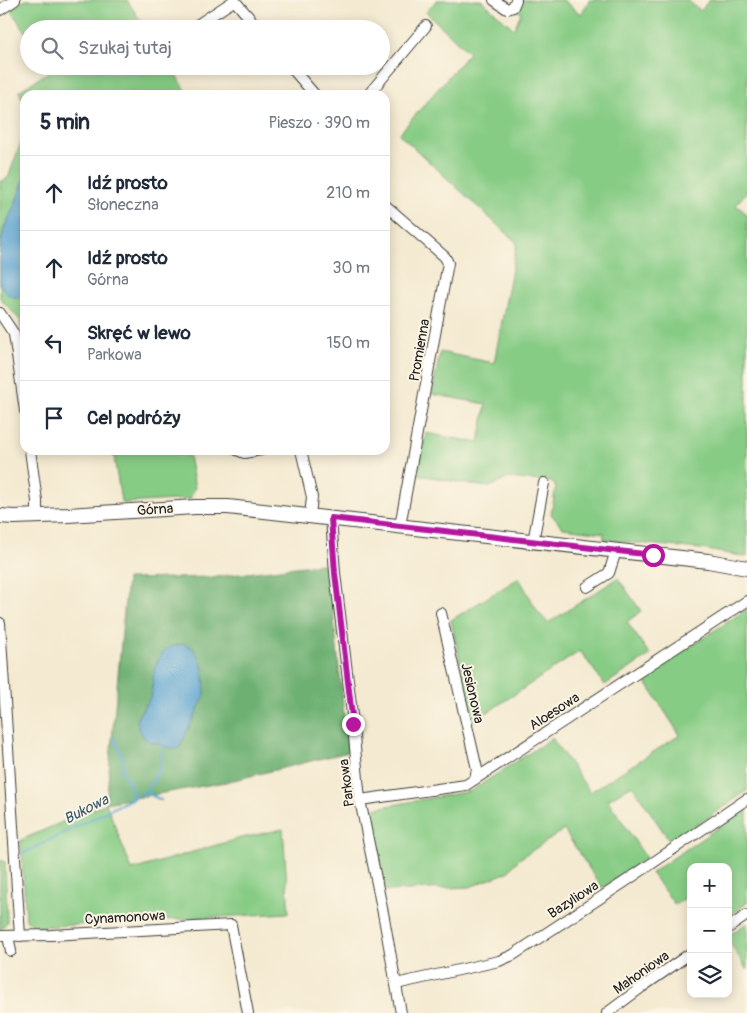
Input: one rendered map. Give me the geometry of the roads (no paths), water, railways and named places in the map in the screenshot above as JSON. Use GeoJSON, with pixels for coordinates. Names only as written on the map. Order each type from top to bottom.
{"type":"FeatureCollection","features":[{"type":"Feature","properties":{"kind":"street"},"geometry":{"type":"LineString","coordinates":[[0,10],[15,0]]}},
{"type":"Feature","properties":{"kind":"street"},"geometry":{"type":"LineString","coordinates":[[205,20],[235,0],[252,20]]}},
{"type":"Feature","properties":{"kind":"street"},"geometry":{"type":"LineString","coordinates":[[494,0],[507,9],[513,6],[516,0]]}},
{"type":"Feature","properties":{"kind":"street"},"geometry":{"type":"LineString","coordinates":[[390,69],[426,26]]}},
{"type":"Feature","properties":{"kind":"street"},"geometry":{"type":"LineString","coordinates":[[298,75],[311,90]]}},
{"type":"Feature","properties":{"kind":"street"},"geometry":{"type":"LineString","coordinates":[[372,90],[385,75]]}},
{"type":"Feature","properties":{"kind":"street","name":"Promienna"},"geometry":{"type":"LineString","coordinates":[[390,209],[445,257],[448,263],[400,526]]}},
{"type":"Feature","properties":{"kind":"street"},"geometry":{"type":"LineString","coordinates":[[2,319],[14,334],[20,373]]}},
{"type":"Feature","properties":{"kind":"street"},"geometry":{"type":"LineString","coordinates":[[31,455],[37,501],[37,516]]}},
{"type":"Feature","properties":{"kind":"street"},"geometry":{"type":"LineString","coordinates":[[301,455],[312,497],[310,516]]}},
{"type":"Feature","properties":{"kind":"street"},"geometry":{"type":"LineString","coordinates":[[533,542],[544,483]]}},
{"type":"Feature","properties":{"kind":"street","name":"Górna"},"geometry":{"type":"LineString","coordinates":[[0,516],[37,516],[201,506],[236,508],[718,562],[747,568]]}},
{"type":"Feature","properties":{"kind":"street","name":"Parkowa"},"geometry":{"type":"LineString","coordinates":[[331,518],[335,573],[360,800],[401,1013]]}},
{"type":"Feature","properties":{"kind":"street"},"geometry":{"type":"LineString","coordinates":[[587,587],[609,573],[616,551]]}},
{"type":"Feature","properties":{"kind":"street","name":"Aloesowa"},"geometry":{"type":"LineString","coordinates":[[360,800],[466,786],[747,601]]}},
{"type":"Feature","properties":{"kind":"street","name":"Jesionowa"},"geometry":{"type":"LineString","coordinates":[[441,613],[477,769],[476,779]]}},
{"type":"Feature","properties":{"kind":"street"},"geometry":{"type":"LineString","coordinates":[[0,623],[20,936]]}},
{"type":"Feature","properties":{"kind":"street","name":"Bazyliowa"},"geometry":{"type":"LineString","coordinates":[[396,984],[499,961],[513,955],[747,799]]}},
{"type":"Feature","properties":{"kind":"street"},"geometry":{"type":"LineString","coordinates":[[732,925],[747,915]]}},
{"type":"Feature","properties":{"kind":"street","name":"Cynamonowa"},"geometry":{"type":"LineString","coordinates":[[11,951],[4,936],[231,925],[248,1013]]}},
{"type":"Feature","properties":{"kind":"street","name":"Mahoniowa"},"geometry":{"type":"LineString","coordinates":[[607,1013],[687,957]]}},
{"type":"Feature","properties":{"kind":"water"},"geometry":{"type":"Polygon","coordinates":[[[20,190],[20,298],[9,296],[0,285],[0,249],[4,228],[20,190]]]}},
{"type":"Feature","properties":{"kind":"water"},"geometry":{"type":"Polygon","coordinates":[[[184,644],[193,648],[201,661],[205,695],[179,748],[176,749],[151,742],[145,738],[139,729],[137,718],[151,695],[154,670],[160,658],[168,648],[184,644]]]}},
{"type":"Feature","properties":{"kind":"waterway"},"geometry":{"type":"LineString","coordinates":[[114,738],[123,757],[122,771],[130,784],[132,800]]}},
{"type":"Feature","properties":{"kind":"waterway"},"geometry":{"type":"LineString","coordinates":[[145,792],[158,770],[163,746]]}},
{"type":"Feature","properties":{"kind":"waterway","name":"Bukowa"},"geometry":{"type":"LineString","coordinates":[[22,854],[145,792],[161,800]]}}]}
